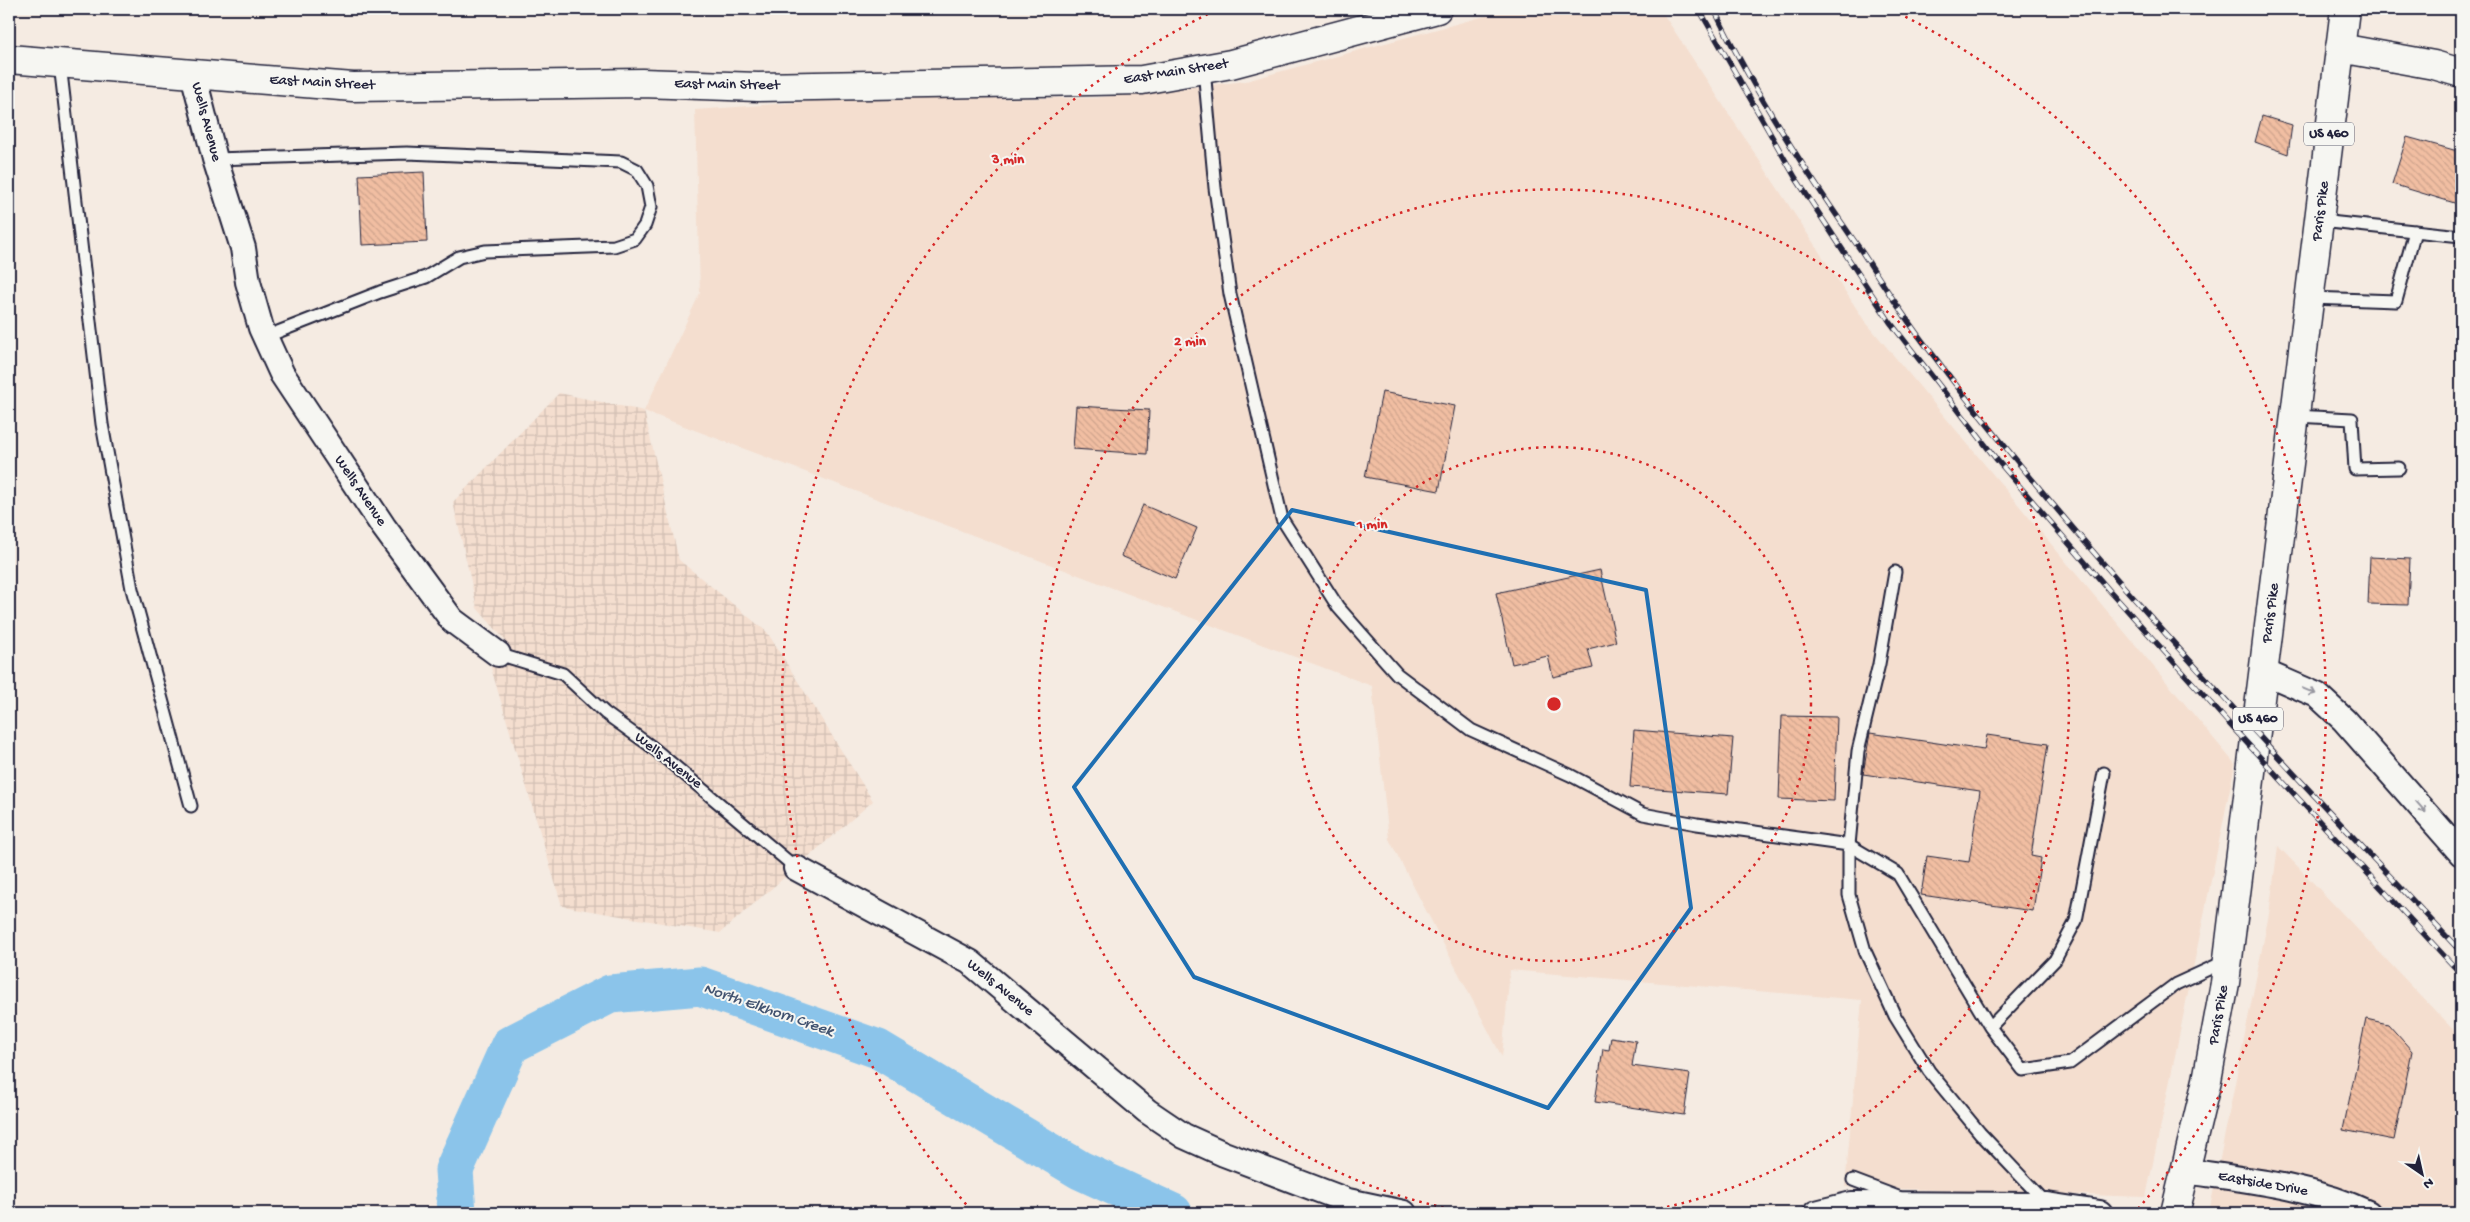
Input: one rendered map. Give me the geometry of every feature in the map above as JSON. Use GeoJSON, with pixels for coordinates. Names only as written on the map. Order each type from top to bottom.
{"type":"FeatureCollection","features":[{"type":"Feature","properties":{"kind":"street","name":"East Main Street"},"geometry":{"type":"LineString","coordinates":[[9,59],[353,87],[642,83],[758,87],[1142,80],[1204,69],[1437,9]]}},
{"type":"Feature","properties":{"kind":"street","name":"Paris Pike"},"geometry":{"type":"LineString","coordinates":[[2174,1213],[2207,1080],[2228,961],[2345,9]]}},
{"type":"Feature","properties":{"kind":"street"},"geometry":{"type":"LineString","coordinates":[[2340,48],[2434,65],[2461,73]]}},
{"type":"Feature","properties":{"kind":"street","name":"Wells Avenue"},"geometry":{"type":"LineString","coordinates":[[193,74],[215,159],[243,248],[250,289],[265,337],[282,374],[383,526],[452,620],[498,654]]}},
{"type":"Feature","properties":{"kind":"street"},"geometry":{"type":"LineString","coordinates":[[2264,672],[2317,695],[2344,720],[2461,853]]}},
{"type":"Feature","properties":{"kind":"street","name":"Wells Avenue"},"geometry":{"type":"LineString","coordinates":[[796,868],[970,962],[1147,1111],[1184,1136],[1224,1154],[1348,1201],[1404,1213]]}},
{"type":"Feature","properties":{"kind":"street","name":"Eastside Drive"},"geometry":{"type":"LineString","coordinates":[[2185,1171],[2278,1184],[2341,1200],[2368,1213]]}},
{"type":"Feature","properties":{"kind":"street"},"geometry":{"type":"LineString","coordinates":[[1816,1213],[1852,1204],[1916,1204],[2047,1205],[2100,1213]]}},
{"type":"Feature","properties":{"kind":"lane"},"geometry":{"type":"LineString","coordinates":[[60,64],[102,424],[132,589],[191,806]]}},
{"type":"Feature","properties":{"kind":"lane"},"geometry":{"type":"LineString","coordinates":[[1204,69],[1215,188],[1230,294],[1282,519],[1338,607],[1397,674],[1471,730],[1570,775],[1644,814],[1697,824],[1849,845],[1898,874],[1990,1027],[2023,1070],[2070,1063],[2176,984],[2228,961]]}},
{"type":"Feature","properties":{"kind":"lane"},"geometry":{"type":"LineString","coordinates":[[215,159],[407,153],[621,162],[637,170],[647,186],[651,207],[645,225],[635,239],[614,246],[485,251],[458,257],[426,277],[380,292],[265,337]]}},
{"type":"Feature","properties":{"kind":"lane"},"geometry":{"type":"LineString","coordinates":[[2320,221],[2461,236]]}},
{"type":"Feature","properties":{"kind":"lane"},"geometry":{"type":"LineString","coordinates":[[2310,298],[2396,300],[2415,231]]}},
{"type":"Feature","properties":{"kind":"lane"},"geometry":{"type":"LineString","coordinates":[[2295,416],[2352,419],[2355,469],[2399,468]]}},
{"type":"Feature","properties":{"kind":"lane"},"geometry":{"type":"LineString","coordinates":[[1895,572],[1879,664],[1858,751],[1849,845],[1849,895],[1865,951],[1895,1016],[1929,1071],[1980,1134],[2047,1205]]}},
{"type":"Feature","properties":{"kind":"lane","name":"Wells Avenue"},"geometry":{"type":"LineString","coordinates":[[498,654],[563,674],[606,713],[652,747],[796,868]]}},
{"type":"Feature","properties":{"kind":"lane"},"geometry":{"type":"LineString","coordinates":[[1990,1027],[2055,960],[2076,921],[2104,773]]}},
{"type":"Feature","properties":{"kind":"lane"},"geometry":{"type":"LineString","coordinates":[[1853,1180],[1916,1204]]}},
{"type":"Feature","properties":{"kind":"highlighted area"},"geometry":{"type":"Polygon","coordinates":[[[1292,510],[1646,590],[1691,908],[1548,1108],[1194,977],[1074,787],[1292,510]]]}},
{"type":"Feature","properties":{"kind":"shaded area"},"geometry":{"type":"Polygon","coordinates":[[[1511,9],[1660,9],[1864,320],[2235,764],[2146,1197],[1845,1187],[1862,1000],[1510,970],[1502,1057],[1389,839],[1372,686],[644,411],[700,293],[695,110],[844,99],[1095,98],[1246,81],[1511,9]]]}},
{"type":"Feature","properties":{"kind":"shaded area"},"geometry":{"type":"Polygon","coordinates":[[[559,393],[644,411],[679,560],[767,632],[873,801],[720,933],[562,906],[491,668],[505,640],[477,608],[453,502],[559,393]]]}},
{"type":"Feature","properties":{"kind":"shaded area"},"geometry":{"type":"Polygon","coordinates":[[[2278,846],[2461,1038],[2461,1213],[2209,1213],[2269,914],[2278,846]]]}},
{"type":"Feature","properties":{"kind":"building"},"geometry":{"type":"Polygon","coordinates":[[[2262,116],[2292,125],[2288,154],[2255,142],[2262,116]]]}},
{"type":"Feature","properties":{"kind":"building"},"geometry":{"type":"Polygon","coordinates":[[[2407,137],[2461,152],[2461,205],[2392,184],[2407,137]]]}},
{"type":"Feature","properties":{"kind":"building"},"geometry":{"type":"Polygon","coordinates":[[[424,172],[427,242],[362,245],[359,175],[424,172]]]}},
{"type":"Feature","properties":{"kind":"building"},"geometry":{"type":"Polygon","coordinates":[[[1382,392],[1455,406],[1439,491],[1365,477],[1382,392]]]}},
{"type":"Feature","properties":{"kind":"building"},"geometry":{"type":"Polygon","coordinates":[[[1076,406],[1149,410],[1147,454],[1073,449],[1076,406]]]}},
{"type":"Feature","properties":{"kind":"building"},"geometry":{"type":"Polygon","coordinates":[[[1143,505],[1197,528],[1175,579],[1121,556],[1143,505]]]}},
{"type":"Feature","properties":{"kind":"building"},"geometry":{"type":"Polygon","coordinates":[[[2370,557],[2410,559],[2408,605],[2368,604],[2370,557]]]}},
{"type":"Feature","properties":{"kind":"building"},"geometry":{"type":"Polygon","coordinates":[[[1600,570],[1616,642],[1588,649],[1593,668],[1553,677],[1548,656],[1512,664],[1496,593],[1600,570]]]}},
{"type":"Feature","properties":{"kind":"building"},"geometry":{"type":"Polygon","coordinates":[[[1782,716],[1837,717],[1834,801],[1779,799],[1782,716]]]}},
{"type":"Feature","properties":{"kind":"building"},"geometry":{"type":"Polygon","coordinates":[[[1634,730],[1733,738],[1728,794],[1630,787],[1634,730]]]}},
{"type":"Feature","properties":{"kind":"building"},"geometry":{"type":"Polygon","coordinates":[[[1870,733],[1984,750],[1987,735],[2048,744],[2031,856],[2041,858],[2033,911],[1921,895],[1927,856],[1969,862],[1980,791],[1863,774],[1870,733]]]}},
{"type":"Feature","properties":{"kind":"building"},"geometry":{"type":"Polygon","coordinates":[[[2366,1019],[2388,1024],[2412,1051],[2394,1140],[2343,1130],[2366,1019]]]}},
{"type":"Feature","properties":{"kind":"building"},"geometry":{"type":"Polygon","coordinates":[[[1611,1037],[1636,1041],[1632,1066],[1690,1074],[1684,1115],[1595,1102],[1603,1049],[1609,1050],[1611,1037]]]}},
{"type":"Feature","properties":{"kind":"waterway","name":"North Elkhorn Creek"},"geometry":{"type":"LineString","coordinates":[[457,1213],[454,1170],[510,1045],[610,994],[700,986],[878,1049],[1080,1170],[1173,1213]]}},
{"type":"Feature","properties":{"kind":"railway"},"geometry":{"type":"LineString","coordinates":[[1699,9],[1795,177],[1890,322],[1997,460],[2109,590],[2233,728],[2461,974]]}},
{"type":"Feature","properties":{"kind":"railway"},"geometry":{"type":"LineString","coordinates":[[1714,9],[1747,72],[1783,134],[1822,194],[1910,324],[1989,427],[2053,505],[2186,656],[2461,952]]}}]}
